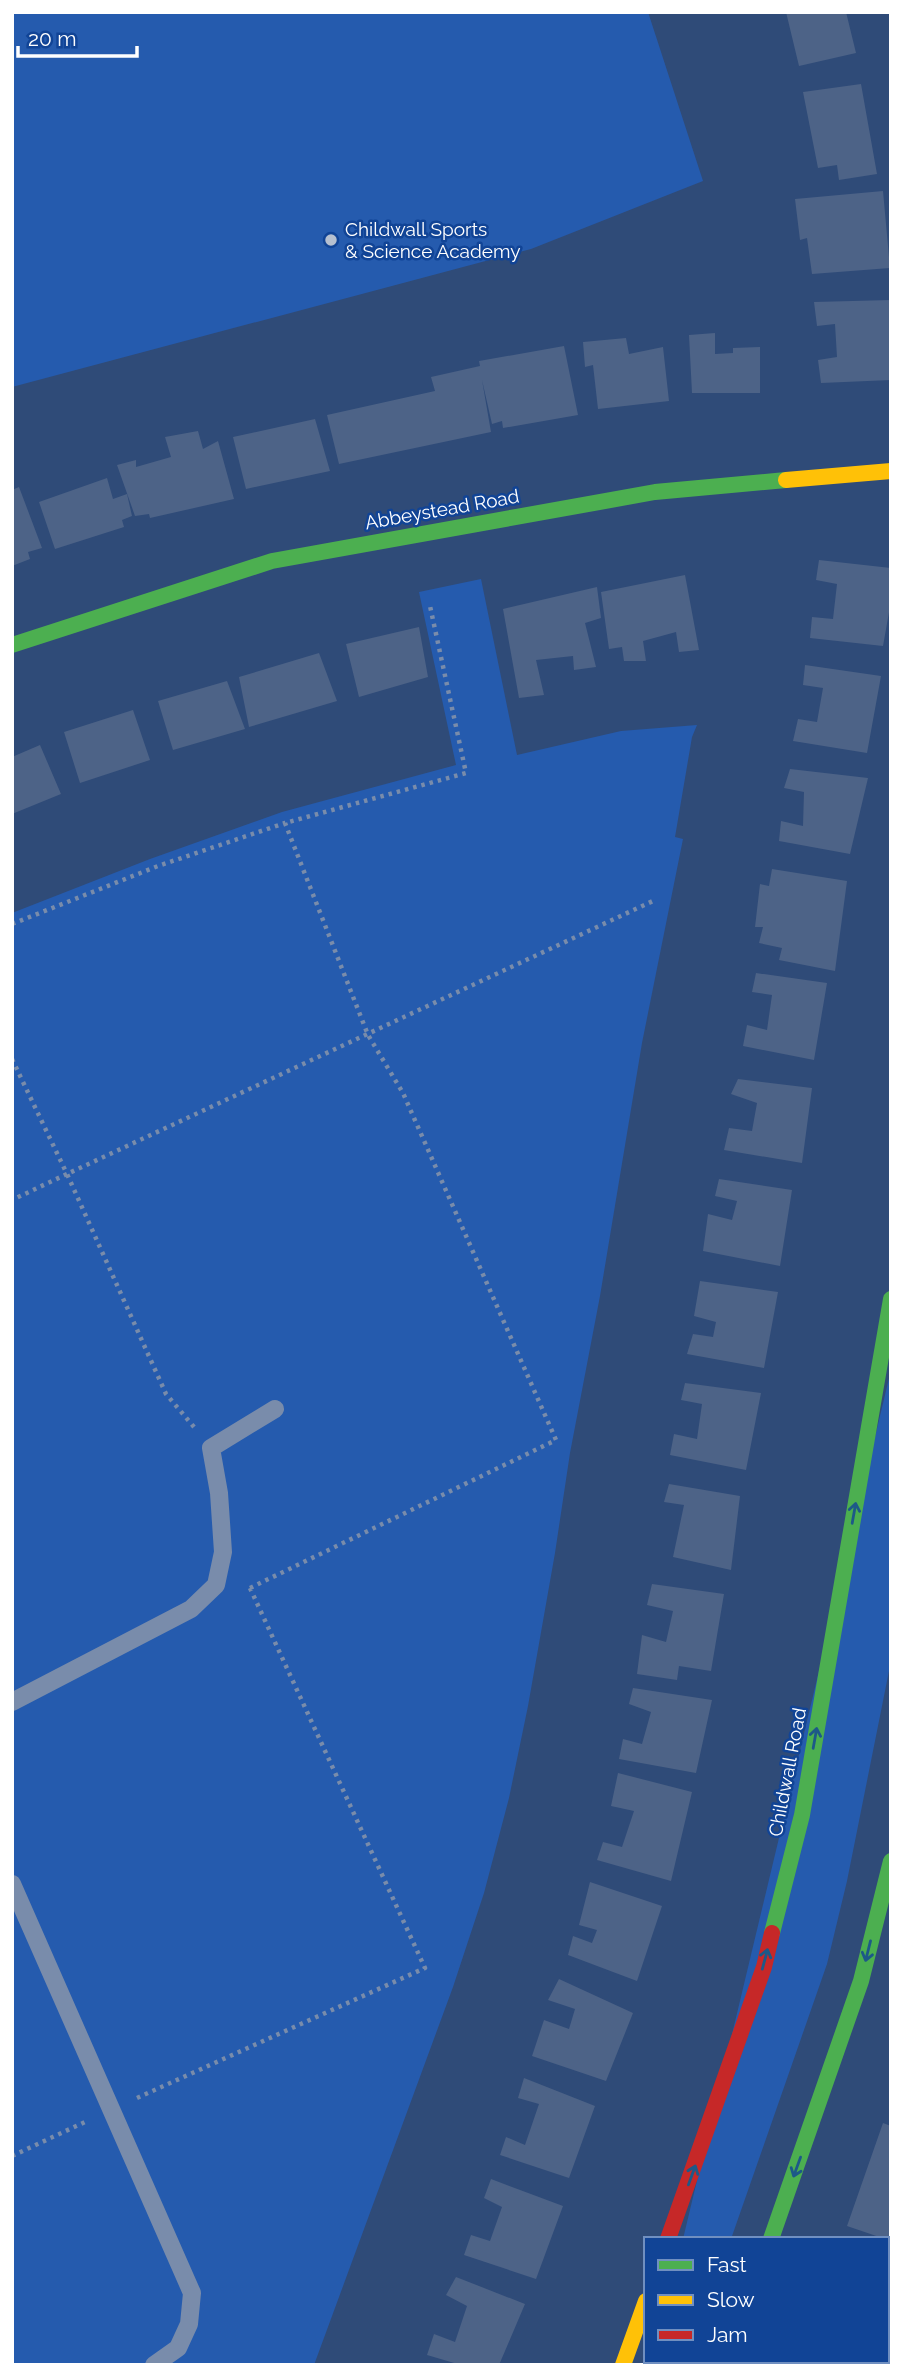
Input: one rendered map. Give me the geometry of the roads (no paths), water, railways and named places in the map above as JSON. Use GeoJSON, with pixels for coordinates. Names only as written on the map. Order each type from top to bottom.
{"type":"FeatureCollection","features":[{"type":"Feature","properties":{"kind":"main road","name":"Abbeystead Road"},"geometry":{"type":"LineString","coordinates":[[12,645],[272,561],[655,492],[891,471]]}},
{"type":"Feature","properties":{"kind":"main road","name":"Childwall Road"},"geometry":{"type":"LineString","coordinates":[[669,2237],[764,1968],[802,1815],[891,1299]]}},
{"type":"Feature","properties":{"kind":"main road"},"geometry":{"type":"LineString","coordinates":[[772,2237],[884,1920],[891,1861]]}},
{"type":"Feature","properties":{"kind":"main road"},"geometry":{"type":"LineString","coordinates":[[623,2365],[644,2307]]}},
{"type":"Feature","properties":{"kind":"lane"},"geometry":{"type":"LineString","coordinates":[[12,1702],[191,1609],[215,1585],[223,1552],[219,1493],[211,1448],[275,1409]]}},
{"type":"Feature","properties":{"kind":"lane"},"geometry":{"type":"LineString","coordinates":[[12,1884],[192,2293],[189,2324],[178,2348],[154,2365]]}},
{"type":"Feature","properties":{"kind":"place","name":"Childwall Sports & Science Academy"},"geometry":{"type":"Point","coordinates":[331,240]}}]}
